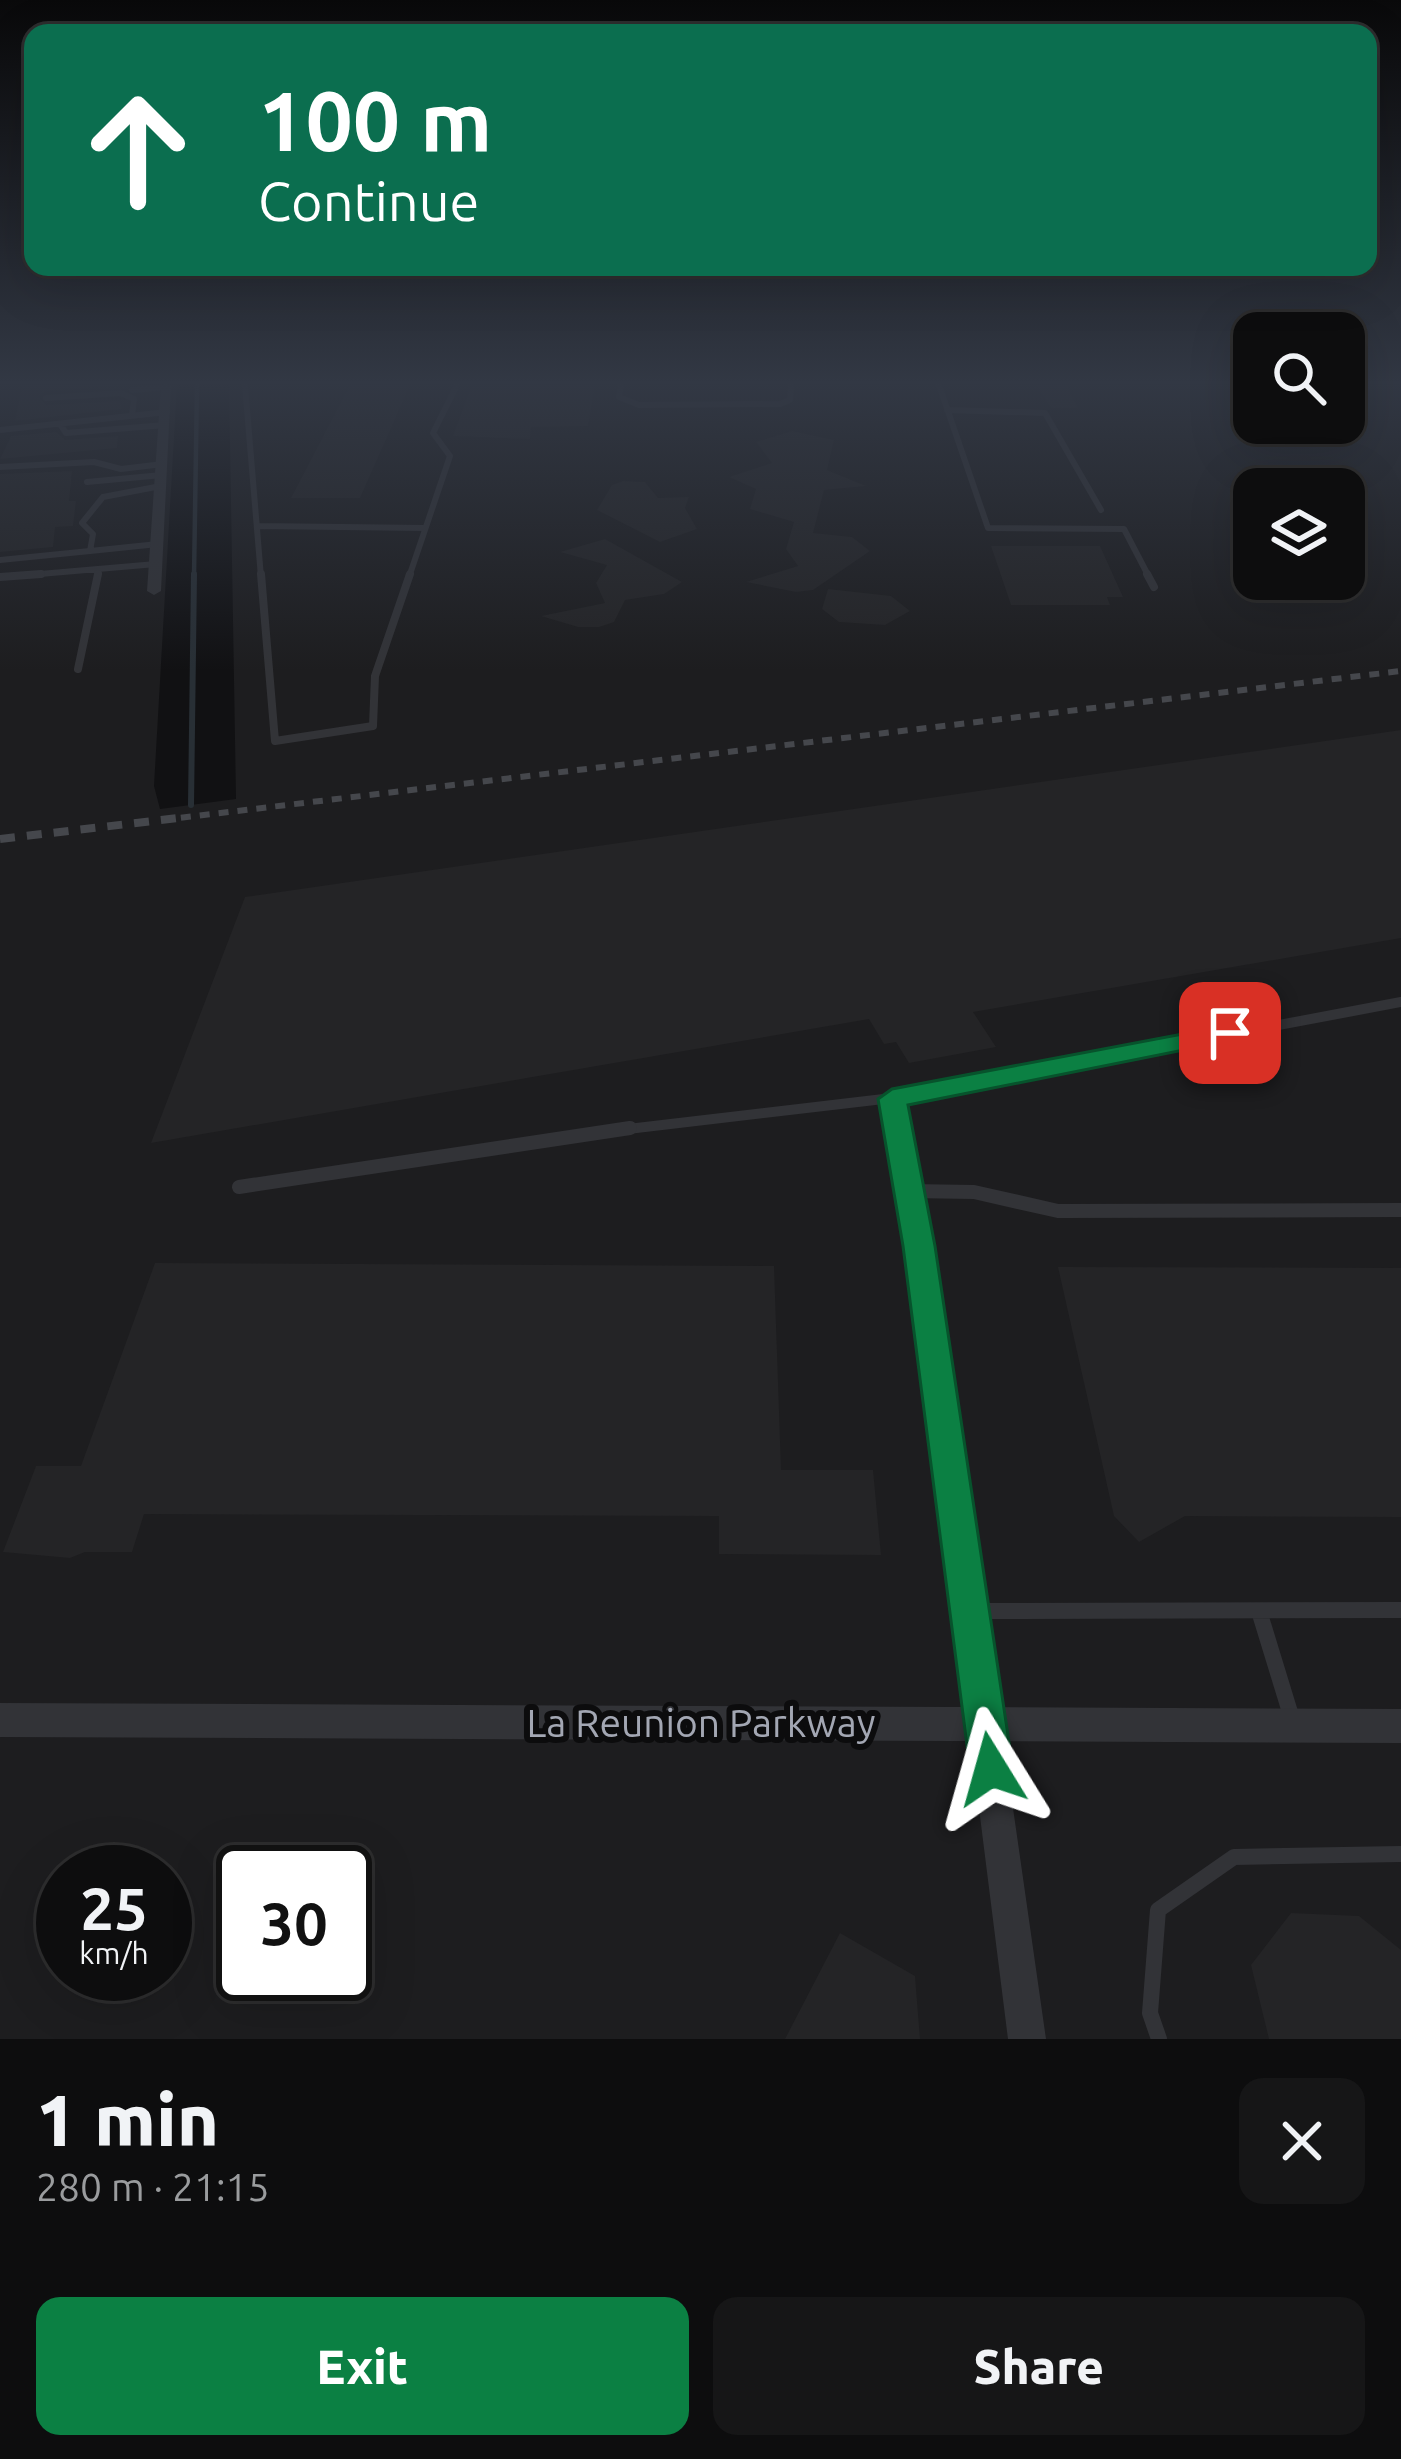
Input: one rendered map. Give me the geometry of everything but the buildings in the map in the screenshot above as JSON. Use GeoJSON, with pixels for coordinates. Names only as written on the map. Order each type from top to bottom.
{"type":"FeatureCollection","features":[{"type":"Feature","properties":{"kind":"street"},"geometry":{"type":"LineString","coordinates":[[154,591],[162,480]]}},
{"type":"Feature","properties":{"kind":"street"},"geometry":{"type":"LineString","coordinates":[[892,1099],[933,1339],[1027,2039]]}},
{"type":"Feature","properties":{"kind":"street","name":"La Reunion Parkway"},"geometry":{"type":"LineString","coordinates":[[0,1720],[1401,1726]]}},
{"type":"Feature","properties":{"kind":"lane"},"geometry":{"type":"LineString","coordinates":[[87,482],[107,480]]}},
{"type":"Feature","properties":{"kind":"lane"},"geometry":{"type":"LineString","coordinates":[[90,551],[93,534],[82,523],[95,502],[148,480]]}},
{"type":"Feature","properties":{"kind":"lane"},"geometry":{"type":"LineString","coordinates":[[253,480],[275,741],[373,726],[375,676],[442,480]]}},
{"type":"Feature","properties":{"kind":"lane"},"geometry":{"type":"LineString","coordinates":[[971,480],[988,528],[1124,529],[1154,587]]}},
{"type":"Feature","properties":{"kind":"lane"},"geometry":{"type":"LineString","coordinates":[[1085,480],[1101,510]]}},
{"type":"Feature","properties":{"kind":"lane"},"geometry":{"type":"LineString","coordinates":[[257,526],[425,528]]}},
{"type":"Feature","properties":{"kind":"lane"},"geometry":{"type":"LineString","coordinates":[[0,560],[158,544]]}},
{"type":"Feature","properties":{"kind":"lane"},"geometry":{"type":"LineString","coordinates":[[0,578],[156,564]]}},
{"type":"Feature","properties":{"kind":"lane"},"geometry":{"type":"LineString","coordinates":[[78,669],[99,569]]}},
{"type":"Feature","properties":{"kind":"lane"},"geometry":{"type":"LineString","coordinates":[[239,1187],[689,1119],[892,1099],[1090,1057],[1401,1002]]}},
{"type":"Feature","properties":{"kind":"lane"},"geometry":{"type":"LineString","coordinates":[[909,1191],[974,1192],[1058,1211],[1401,1210]]}},
{"type":"Feature","properties":{"kind":"lane"},"geometry":{"type":"LineString","coordinates":[[970,1611],[1401,1610]]}},
{"type":"Feature","properties":{"kind":"lane"},"geometry":{"type":"LineString","coordinates":[[1259,1611],[1294,1726]]}},
{"type":"Feature","properties":{"kind":"lane"},"geometry":{"type":"LineString","coordinates":[[1159,2039],[1150,2014],[1158,1910],[1234,1857],[1401,1854]]}},
{"type":"Feature","properties":{"kind":"shaded area"},"geometry":{"type":"Polygon","coordinates":[[[0,480],[172,480],[154,786],[160,809],[236,799],[231,480],[1233,480],[1233,600],[1365,600],[1365,480],[1401,480],[1401,2039],[0,2039],[0,480]]]}},
{"type":"Feature","properties":{"kind":"waterway"},"geometry":{"type":"LineString","coordinates":[[194,577],[196,480]]}},
{"type":"Feature","properties":{"kind":"waterway"},"geometry":{"type":"LineString","coordinates":[[191,805],[194,574]]}},
{"type":"Feature","properties":{"kind":"railway"},"geometry":{"type":"LineString","coordinates":[[185,817],[1401,671]]}},
{"type":"Feature","properties":{"kind":"railway"},"geometry":{"type":"LineString","coordinates":[[0,839],[185,817]]}},
{"type":"Feature","properties":{"kind":"railway"},"geometry":{"type":"LineString","coordinates":[[162,820],[185,817]]}},
{"type":"Feature","properties":{"kind":"route"},"geometry":{"type":"LineString","coordinates":[[991,1769],[919,1246],[892,1099],[1230,1033]]}}]}
